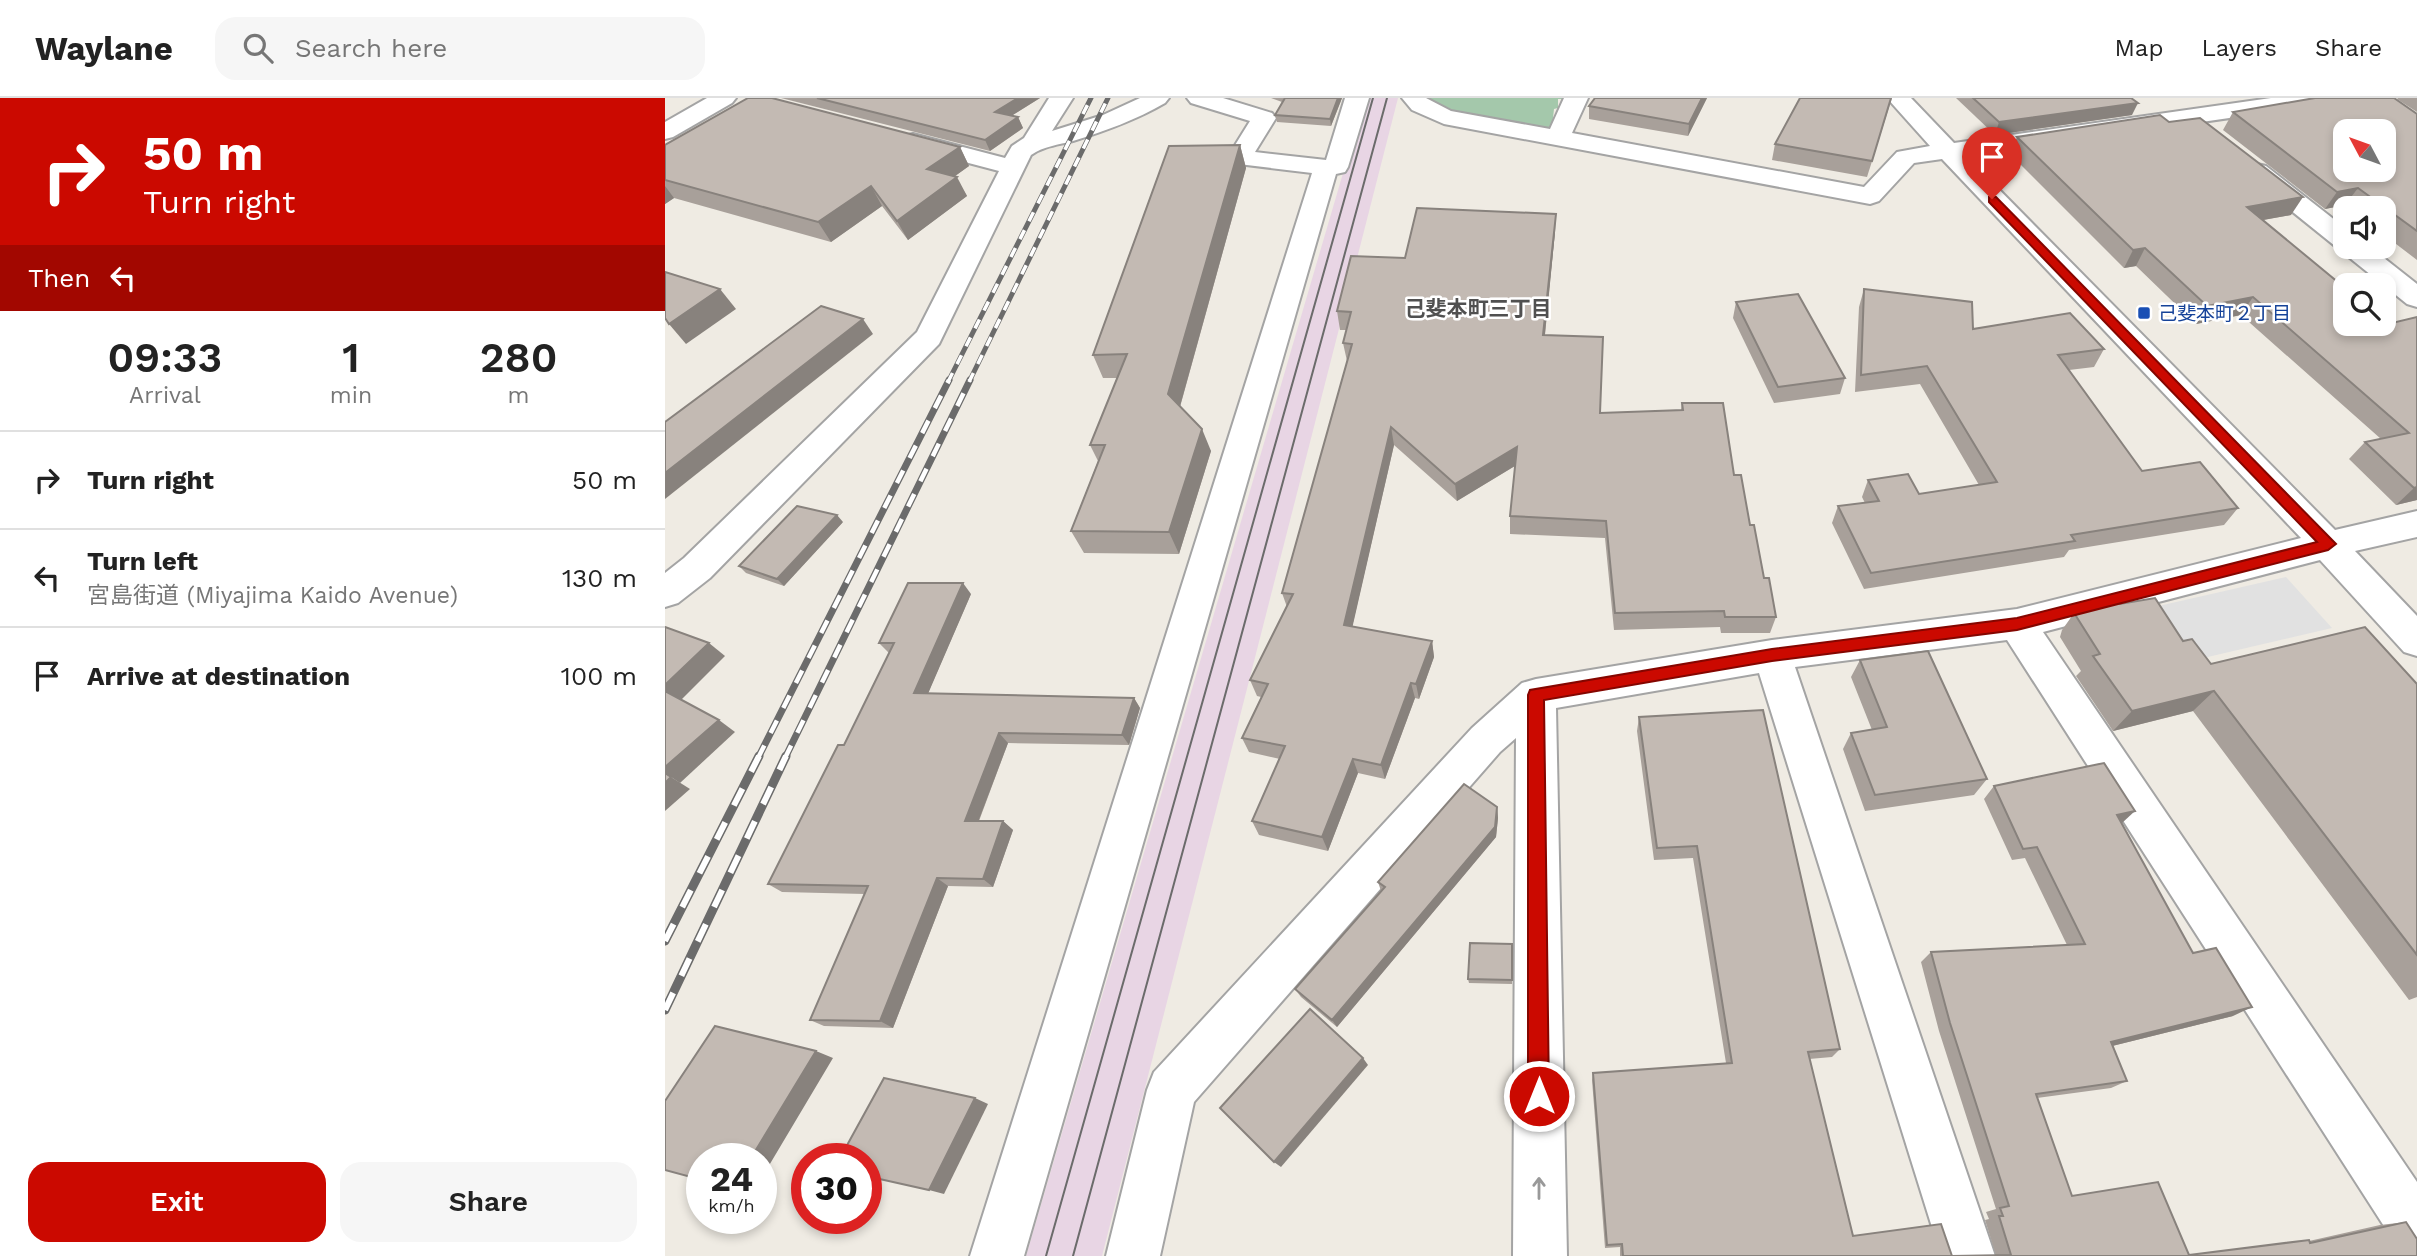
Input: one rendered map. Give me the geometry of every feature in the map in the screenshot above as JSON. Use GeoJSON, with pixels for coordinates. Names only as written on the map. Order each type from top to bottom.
{"type":"FeatureCollection","features":[{"type":"Feature","properties":{"kind":"street"},"geometry":{"type":"LineString","coordinates":[[665,132],[723,98]]}},
{"type":"Feature","properties":{"kind":"street"},"geometry":{"type":"LineString","coordinates":[[665,593],[697,568],[929,337],[1021,150],[1035,140],[1061,98]]}},
{"type":"Feature","properties":{"kind":"street"},"geometry":{"type":"LineString","coordinates":[[1035,140],[1055,138],[1137,110],[1157,98]]}},
{"type":"Feature","properties":{"kind":"street"},"geometry":{"type":"LineString","coordinates":[[1199,98],[1263,118],[1239,158],[1326,167],[1336,167],[1357,98]]}},
{"type":"Feature","properties":{"kind":"street"},"geometry":{"type":"LineString","coordinates":[[1414,98],[1420,105],[1444,117],[1870,197],[1906,157],[2320,98]]}},
{"type":"Feature","properties":{"kind":"street"},"geometry":{"type":"LineString","coordinates":[[1558,138],[1576,98]]}},
{"type":"Feature","properties":{"kind":"street"},"geometry":{"type":"LineString","coordinates":[[1899,98],[1924,128],[1950,150],[1974,180],[2328,544],[2417,641]]}},
{"type":"Feature","properties":{"kind":"street"},"geometry":{"type":"LineString","coordinates":[[2164,98],[2210,134]]}},
{"type":"Feature","properties":{"kind":"street"},"geometry":{"type":"LineString","coordinates":[[892,136],[1013,167]]}},
{"type":"Feature","properties":{"kind":"street"},"geometry":{"type":"LineString","coordinates":[[2241,158],[2333,231]]}},
{"type":"Feature","properties":{"kind":"street"},"geometry":{"type":"LineString","coordinates":[[997,1256],[1326,167]]}},
{"type":"Feature","properties":{"kind":"street"},"geometry":{"type":"LineString","coordinates":[[2368,259],[2417,298]]}},
{"type":"Feature","properties":{"kind":"street"},"geometry":{"type":"LineString","coordinates":[[1133,1256],[1172,1090],[1486,740],[1536,695],[1772,655],[2017,624],[2328,544],[2417,524]]}},
{"type":"Feature","properties":{"kind":"street"},"geometry":{"type":"LineString","coordinates":[[2017,624],[2417,1229]]}},
{"type":"Feature","properties":{"kind":"street"},"geometry":{"type":"LineString","coordinates":[[1772,655],[1968,1256]]}},
{"type":"Feature","properties":{"kind":"street"},"geometry":{"type":"LineString","coordinates":[[1536,695],[1540,1256]]}},
{"type":"Feature","properties":{"kind":"shaded area"},"geometry":{"type":"Polygon","coordinates":[[[1365,98],[1398,98],[1102,1256],[1026,1256],[1365,98]]]}},
{"type":"Feature","properties":{"kind":"shaded area"},"geometry":{"type":"Polygon","coordinates":[[[2286,577],[2332,628],[2182,663],[2141,610],[2286,577]]]}},
{"type":"Feature","properties":{"kind":"green space"},"geometry":{"type":"Polygon","coordinates":[[[1423,98],[1562,99],[1558,99],[1558,108],[1554,109],[1552,127],[1540,131],[1460,115],[1423,98]]]}},
{"type":"Feature","properties":{"kind":"building"},"geometry":{"type":"Polygon","coordinates":[[[748,98],[772,98],[960,147],[927,169],[957,177],[897,221],[871,186],[818,222],[665,180],[665,145],[748,98]]]}},
{"type":"Feature","properties":{"kind":"building"},"geometry":{"type":"Polygon","coordinates":[[[817,98],[1018,98],[995,112],[1018,117],[985,140],[817,98]]]}},
{"type":"Feature","properties":{"kind":"building"},"geometry":{"type":"Polygon","coordinates":[[[1285,98],[1338,98],[1330,119],[1275,115],[1285,98]]]}},
{"type":"Feature","properties":{"kind":"building"},"geometry":{"type":"Polygon","coordinates":[[[1595,98],[1702,98],[1689,124],[1589,106],[1595,98]]]}},
{"type":"Feature","properties":{"kind":"building"},"geometry":{"type":"Polygon","coordinates":[[[1800,98],[1891,98],[1872,161],[1775,144],[1800,98]]]}},
{"type":"Feature","properties":{"kind":"building"},"geometry":{"type":"Polygon","coordinates":[[[1973,98],[2131,98],[2138,103],[1999,122],[1973,98]]]}},
{"type":"Feature","properties":{"kind":"building"},"geometry":{"type":"Polygon","coordinates":[[[2315,98],[2394,98],[2417,114],[2417,231],[2396,216],[2396,196],[2369,196],[2358,188],[2337,192],[2233,112],[2315,98]]]}},
{"type":"Feature","properties":{"kind":"building"},"geometry":{"type":"Polygon","coordinates":[[[2160,115],[2169,122],[2200,118],[2303,197],[2247,207],[2333,278],[2333,336],[2396,336],[2396,322],[2417,317],[2417,487],[2414,488],[2365,442],[2409,433],[2253,297],[2207,306],[2145,248],[2133,250],[2017,137],[2160,115]]]}},
{"type":"Feature","properties":{"kind":"building"},"geometry":{"type":"Polygon","coordinates":[[[1240,145],[1168,394],[1202,429],[1169,532],[1071,531],[1105,445],[1090,445],[1127,354],[1093,355],[1169,146],[1240,145]]]}},
{"type":"Feature","properties":{"kind":"building"},"geometry":{"type":"Polygon","coordinates":[[[1417,208],[1556,214],[1543,335],[1603,337],[1600,413],[1683,410],[1682,403],[1723,403],[1734,475],[1741,475],[1750,525],[1754,525],[1764,578],[1769,578],[1776,617],[1725,617],[1724,611],[1615,613],[1606,521],[1510,516],[1517,447],[1455,484],[1391,427],[1344,625],[1432,641],[1416,684],[1411,683],[1381,765],[1353,759],[1322,837],[1252,821],[1285,746],[1242,738],[1268,684],[1250,680],[1293,594],[1282,593],[1352,344],[1343,343],[1351,312],[1337,311],[1351,256],[1405,258],[1417,208]]]}},
{"type":"Feature","properties":{"kind":"building"},"geometry":{"type":"Polygon","coordinates":[[[665,272],[720,289],[669,324],[665,318],[665,272]]]}},
{"type":"Feature","properties":{"kind":"building"},"geometry":{"type":"Polygon","coordinates":[[[1864,289],[1972,302],[1973,329],[2070,313],[2104,349],[2058,355],[2142,471],[2200,462],[2238,508],[2071,535],[2075,541],[1871,573],[1838,506],[1879,501],[1868,480],[1908,474],[1919,494],[1997,482],[1927,366],[1861,375],[1864,289]]]}},
{"type":"Feature","properties":{"kind":"building"},"geometry":{"type":"Polygon","coordinates":[[[1798,294],[1845,378],[1778,387],[1736,302],[1798,294]]]}},
{"type":"Feature","properties":{"kind":"building"},"geometry":{"type":"Polygon","coordinates":[[[821,306],[863,319],[665,473],[665,422],[821,306]]]}},
{"type":"Feature","properties":{"kind":"building"},"geometry":{"type":"Polygon","coordinates":[[[797,506],[837,515],[777,579],[739,566],[797,506]]]}},
{"type":"Feature","properties":{"kind":"building"},"geometry":{"type":"Polygon","coordinates":[[[908,583],[963,583],[914,693],[1134,698],[1122,735],[999,733],[965,821],[1003,821],[983,879],[937,878],[880,1021],[810,1020],[868,886],[768,884],[838,745],[844,745],[894,643],[879,643],[908,583]]]}},
{"type":"Feature","properties":{"kind":"building"},"geometry":{"type":"Polygon","coordinates":[[[2155,598],[2183,641],[2192,639],[2211,664],[2365,627],[2417,684],[2417,955],[2214,691],[2132,711],[2093,656],[2100,654],[2076,616],[2077,609],[2117,599],[2120,604],[2155,598]]]}},
{"type":"Feature","properties":{"kind":"building"},"geometry":{"type":"Polygon","coordinates":[[[665,627],[709,643],[665,685],[665,627]]]}},
{"type":"Feature","properties":{"kind":"building"},"geometry":{"type":"Polygon","coordinates":[[[1928,651],[1987,779],[1875,795],[1851,733],[1887,727],[1860,660],[1928,651]]]}},
{"type":"Feature","properties":{"kind":"building"},"geometry":{"type":"Polygon","coordinates":[[[665,691],[719,720],[665,767],[665,691]]]}},
{"type":"Feature","properties":{"kind":"building"},"geometry":{"type":"Polygon","coordinates":[[[1763,710],[1840,1049],[1808,1052],[1853,1236],[1941,1224],[1952,1256],[1623,1256],[1622,1244],[1607,1245],[1593,1073],[1732,1063],[1697,846],[1657,848],[1639,717],[1763,710]]]}},
{"type":"Feature","properties":{"kind":"building"},"geometry":{"type":"Polygon","coordinates":[[[2104,763],[2135,811],[2117,815],[2193,953],[2216,948],[2252,1007],[2111,1042],[2127,1081],[2036,1094],[2072,1196],[2158,1182],[2189,1255],[2309,1240],[2310,1243],[2406,1222],[2417,1239],[2417,1256],[1952,1256],[2011,1255],[1999,1216],[2003,1216],[2000,1208],[2009,1206],[1950,1023],[1931,952],[2085,944],[2037,847],[2023,849],[1994,786],[2104,763]]]}},
{"type":"Feature","properties":{"kind":"building"},"geometry":{"type":"Polygon","coordinates":[[[1464,784],[1497,807],[1495,827],[1332,1020],[1295,989],[1385,887],[1378,882],[1464,784]]]}},
{"type":"Feature","properties":{"kind":"building"},"geometry":{"type":"Polygon","coordinates":[[[1470,943],[1512,944],[1512,980],[1468,979],[1470,943]]]}},
{"type":"Feature","properties":{"kind":"building"},"geometry":{"type":"Polygon","coordinates":[[[1310,1009],[1363,1058],[1274,1162],[1220,1108],[1310,1009]]]}},
{"type":"Feature","properties":{"kind":"building"},"geometry":{"type":"Polygon","coordinates":[[[715,1026],[816,1051],[760,1143],[686,1143],[686,1176],[665,1170],[665,1101],[715,1026]]]}},
{"type":"Feature","properties":{"kind":"building"},"geometry":{"type":"Polygon","coordinates":[[[884,1078],[975,1098],[929,1190],[882,1180],[882,1143],[848,1143],[884,1078]]]}},
{"type":"Feature","properties":{"kind":"tram line"},"geometry":{"type":"LineString","coordinates":[[1046,1256],[1373,98]]}},
{"type":"Feature","properties":{"kind":"tram line"},"geometry":{"type":"LineString","coordinates":[[1073,1256],[1387,98]]}},
{"type":"Feature","properties":{"kind":"railway"},"geometry":{"type":"LineString","coordinates":[[948,382],[1091,98]]}},
{"type":"Feature","properties":{"kind":"railway"},"geometry":{"type":"LineString","coordinates":[[969,382],[1108,98]]}},
{"type":"Feature","properties":{"kind":"railway"},"geometry":{"type":"LineString","coordinates":[[758,758],[949,380]]}},
{"type":"Feature","properties":{"kind":"railway"},"geometry":{"type":"LineString","coordinates":[[785,758],[970,380]]}},
{"type":"Feature","properties":{"kind":"railway"},"geometry":{"type":"LineString","coordinates":[[665,941],[759,756]]}},
{"type":"Feature","properties":{"kind":"railway"},"geometry":{"type":"LineString","coordinates":[[665,1010],[786,756]]}},
{"type":"Feature","properties":{"kind":"place","name":"己斐本町２丁目"},"geometry":{"type":"Point","coordinates":[2144,313]}},
{"type":"Feature","properties":{"kind":"district","name":"己斐本町三丁目"},"geometry":{"type":"Point","coordinates":[1478,309]}},
{"type":"Feature","properties":{"kind":"route"},"geometry":{"type":"LineString","coordinates":[[1539,1096],[1536,695],[1772,655],[2017,624],[2328,544],[1992,199]]}}]}
